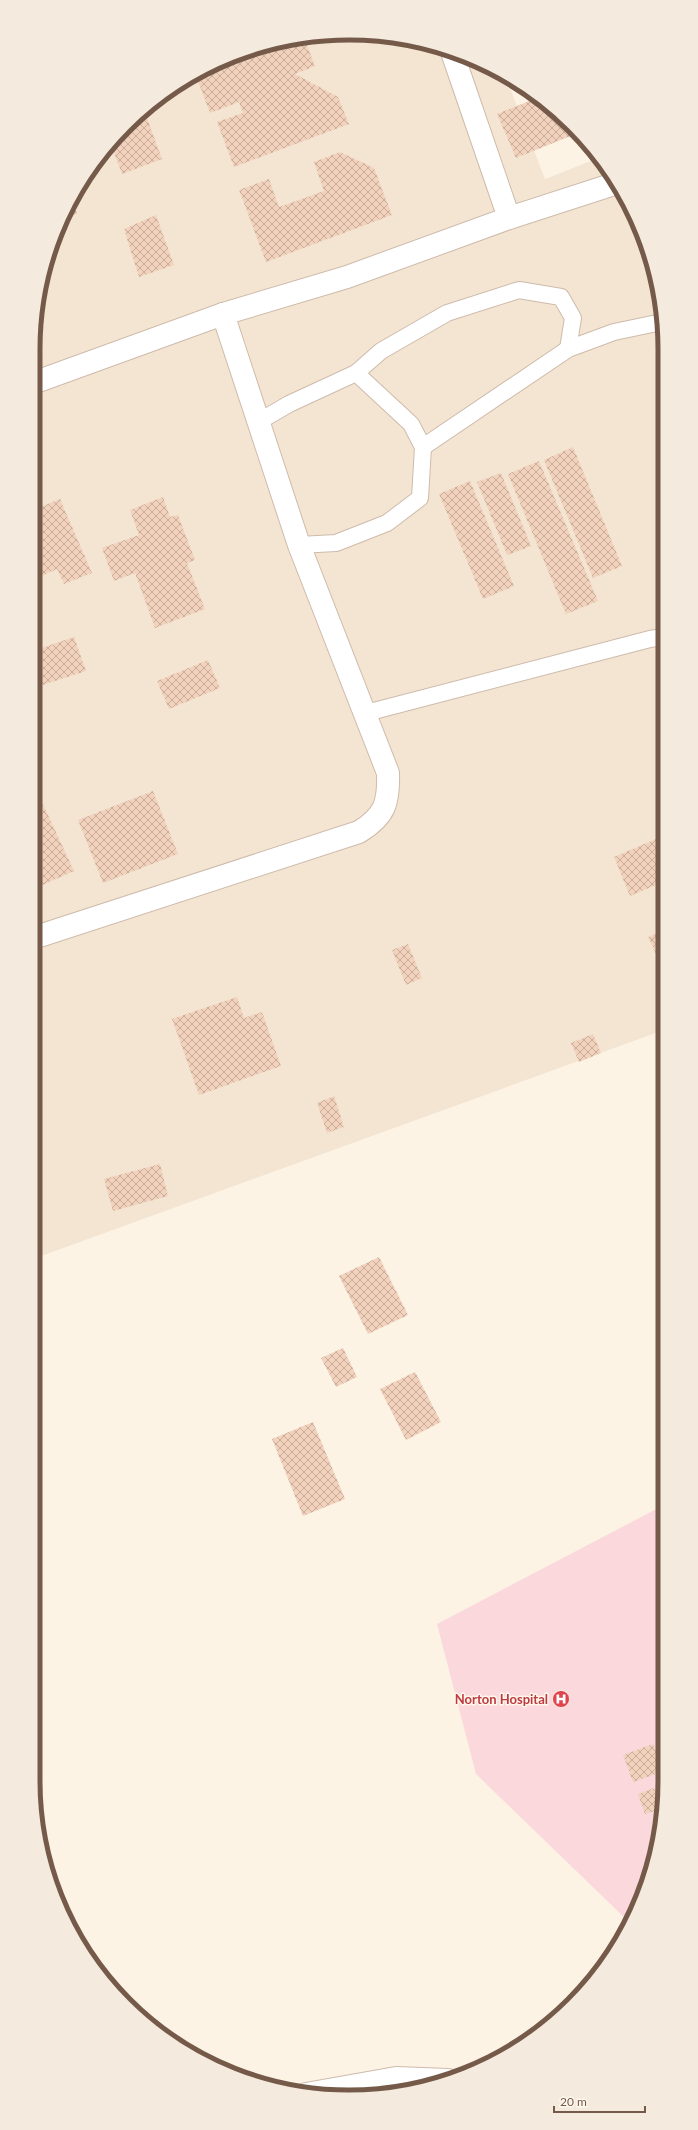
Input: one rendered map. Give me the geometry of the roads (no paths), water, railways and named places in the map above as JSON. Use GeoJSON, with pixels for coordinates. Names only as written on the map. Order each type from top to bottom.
{"type":"FeatureCollection","features":[{"type":"Feature","properties":{"kind":"street"},"geometry":{"type":"LineString","coordinates":[[454,59],[509,218]]}},
{"type":"Feature","properties":{"kind":"street"},"geometry":{"type":"LineString","coordinates":[[40,380],[223,314],[347,277],[509,218],[611,185]]}},
{"type":"Feature","properties":{"kind":"street"},"geometry":{"type":"LineString","coordinates":[[40,936],[359,832],[374,822],[384,809],[389,792],[388,773],[300,545],[223,314]]}},
{"type":"Feature","properties":{"kind":"street"},"geometry":{"type":"LineString","coordinates":[[333,2089],[396,2078],[428,2079]]}},
{"type":"Feature","properties":{"kind":"lane"},"geometry":{"type":"LineString","coordinates":[[258,422],[288,404],[356,373],[381,351],[448,313],[519,290],[561,297],[573,318],[568,349]]}},
{"type":"Feature","properties":{"kind":"lane"},"geometry":{"type":"LineString","coordinates":[[423,447],[568,349],[614,332],[656,323]]}},
{"type":"Feature","properties":{"kind":"lane"},"geometry":{"type":"LineString","coordinates":[[300,545],[336,543],[380,526],[387,523],[420,498],[423,447],[411,424],[356,373]]}},
{"type":"Feature","properties":{"kind":"lane"},"geometry":{"type":"LineString","coordinates":[[366,713],[658,638]]}},
{"type":"Feature","properties":{"kind":"place","name":"Norton Hospital"},"geometry":{"type":"Point","coordinates":[561,1699]}}]}
